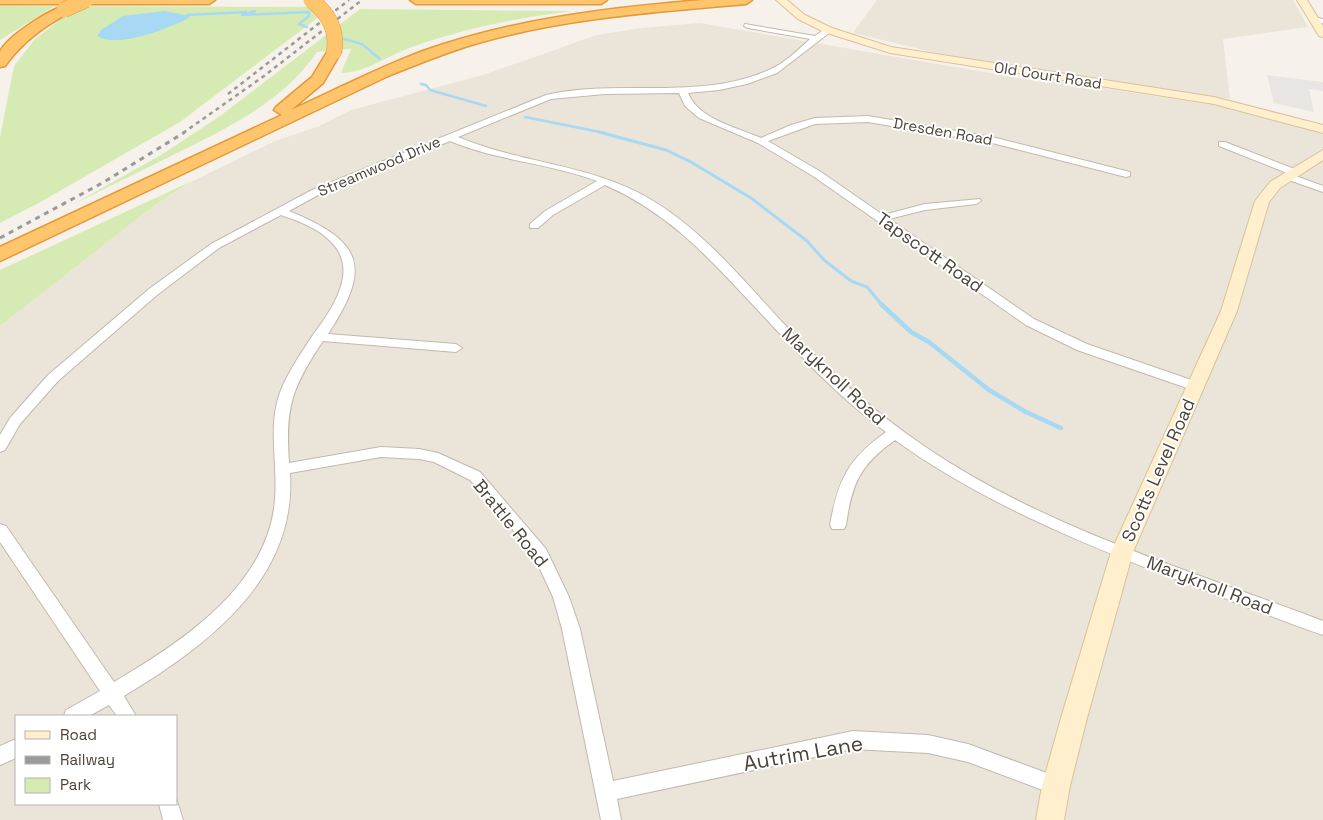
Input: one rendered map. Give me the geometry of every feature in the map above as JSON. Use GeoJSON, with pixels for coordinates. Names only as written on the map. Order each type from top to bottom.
{"type":"FeatureCollection","features":[{"type":"Feature","properties":{"kind":"highway"},"geometry":{"type":"LineString","coordinates":[[0,0],[209,0]]}},
{"type":"Feature","properties":{"kind":"highway"},"geometry":{"type":"LineString","coordinates":[[0,63],[9,49],[24,35],[64,10],[86,0]]}},
{"type":"Feature","properties":{"kind":"highway"},"geometry":{"type":"LineString","coordinates":[[173,171],[281,111],[318,80],[334,52],[336,38],[333,26],[327,16],[311,0]]}},
{"type":"Feature","properties":{"kind":"highway"},"geometry":{"type":"LineString","coordinates":[[416,0],[619,0]]}},
{"type":"Feature","properties":{"kind":"highway"},"geometry":{"type":"LineString","coordinates":[[0,255],[390,69],[471,39],[575,17],[746,0]]}},
{"type":"Feature","properties":{"kind":"main road"},"geometry":{"type":"LineString","coordinates":[[1302,0],[1318,20],[1323,34]]}},
{"type":"Feature","properties":{"kind":"main road","name":"Old Court Road"},"geometry":{"type":"LineString","coordinates":[[783,2],[803,17],[829,30],[864,42],[906,52],[1220,102],[1276,115],[1323,129]]}},
{"type":"Feature","properties":{"kind":"main road","name":"Scotts Level Road"},"geometry":{"type":"LineString","coordinates":[[1122,552],[1238,284],[1262,201],[1268,192],[1290,174]]}},
{"type":"Feature","properties":{"kind":"street"},"geometry":{"type":"LineString","coordinates":[[748,26],[815,38]]}},
{"type":"Feature","properties":{"kind":"street","name":"Streamwood Drive"},"geometry":{"type":"LineString","coordinates":[[0,447],[14,421],[31,400],[53,378],[153,292],[215,246],[279,210],[534,101],[591,90],[683,91],[732,84],[769,73],[796,57],[815,38],[829,30]]}},
{"type":"Feature","properties":{"kind":"street","name":"Tapscott Road"},"geometry":{"type":"LineString","coordinates":[[683,91],[688,104],[702,116],[761,141],[817,174],[1013,311],[1046,331],[1082,347],[1195,386]]}},
{"type":"Feature","properties":{"kind":"street","name":"Dresden Road"},"geometry":{"type":"LineString","coordinates":[[761,141],[794,127],[815,121],[868,118],[992,140],[1126,174]]}},
{"type":"Feature","properties":{"kind":"street","name":"Maryknoll Road"},"geometry":{"type":"LineString","coordinates":[[450,136],[493,153],[568,168],[605,181],[648,202],[688,231],[853,400],[895,433],[965,479],[1000,498],[1122,552],[1323,628]]}},
{"type":"Feature","properties":{"kind":"street"},"geometry":{"type":"LineString","coordinates":[[1222,144],[1323,189]]}},
{"type":"Feature","properties":{"kind":"street","name":"Scotts Level Road"},"geometry":{"type":"LineString","coordinates":[[1290,174],[1323,154]]}},
{"type":"Feature","properties":{"kind":"street"},"geometry":{"type":"LineString","coordinates":[[534,226],[549,213],[605,181]]}},
{"type":"Feature","properties":{"kind":"street"},"geometry":{"type":"LineString","coordinates":[[882,218],[925,207],[976,201]]}},
{"type":"Feature","properties":{"kind":"street"},"geometry":{"type":"LineString","coordinates":[[75,715],[113,693],[184,647],[216,620],[239,596],[271,549],[282,511],[280,420],[282,404],[294,374],[348,288],[351,272],[350,261],[342,246],[332,237],[319,228],[279,210]]}},
{"type":"Feature","properties":{"kind":"street"},"geometry":{"type":"LineString","coordinates":[[318,336],[456,348]]}},
{"type":"Feature","properties":{"kind":"street"},"geometry":{"type":"LineString","coordinates":[[838,524],[842,495],[848,478],[857,464],[871,449],[895,433]]}},
{"type":"Feature","properties":{"kind":"street","name":"Brattle Road"},"geometry":{"type":"LineString","coordinates":[[282,469],[355,455],[400,452],[438,458],[475,476],[494,496],[540,553],[551,572],[571,629],[611,820]]}},
{"type":"Feature","properties":{"kind":"street"},"geometry":{"type":"LineString","coordinates":[[0,530],[126,715]]}},
{"type":"Feature","properties":{"kind":"street","name":"Scotts Level Road"},"geometry":{"type":"LineString","coordinates":[[1050,820],[1056,786],[1122,552]]}},
{"type":"Feature","properties":{"kind":"street","name":"Autrim Lane"},"geometry":{"type":"LineString","coordinates":[[606,792],[853,740],[928,744],[968,753],[1056,786]]}},
{"type":"Feature","properties":{"kind":"street"},"geometry":{"type":"LineString","coordinates":[[0,756],[15,748]]}},
{"type":"Feature","properties":{"kind":"street"},"geometry":{"type":"LineString","coordinates":[[169,805],[173,820]]}},
{"type":"Feature","properties":{"kind":"shaded area"},"geometry":{"type":"Polygon","coordinates":[[[877,0],[1293,0],[1308,27],[1223,39],[1230,99],[941,54],[853,33],[877,0]]]}},
{"type":"Feature","properties":{"kind":"shaded area"},"geometry":{"type":"Polygon","coordinates":[[[700,23],[1048,83],[1050,80],[1219,106],[1288,123],[1323,134],[1323,820],[0,820],[0,326],[155,205],[193,181],[275,141],[319,126],[351,110],[483,75],[597,35],[641,28],[700,23]]]}},
{"type":"Feature","properties":{"kind":"shaded area"},"geometry":{"type":"Polygon","coordinates":[[[1267,75],[1323,82],[1323,91],[1309,89],[1314,112],[1274,103],[1267,75]]]}},
{"type":"Feature","properties":{"kind":"green space"},"geometry":{"type":"Polygon","coordinates":[[[0,6],[332,7],[180,122],[37,204],[0,223],[0,137],[14,66],[35,39],[65,16],[81,9],[53,7],[0,40],[0,6]]]}},
{"type":"Feature","properties":{"kind":"green space"},"geometry":{"type":"Polygon","coordinates":[[[360,9],[572,11],[511,20],[451,34],[403,50],[368,67],[350,72],[341,73],[351,49],[317,52],[287,86],[270,100],[233,124],[70,206],[161,155],[220,116],[360,9]]]}},
{"type":"Feature","properties":{"kind":"green space"},"geometry":{"type":"Polygon","coordinates":[[[192,181],[155,205],[0,326],[0,270],[192,181]]]}},
{"type":"Feature","properties":{"kind":"water"},"geometry":{"type":"Polygon","coordinates":[[[165,11],[189,16],[189,18],[156,32],[130,39],[106,39],[97,36],[101,30],[123,16],[165,11]]]}},
{"type":"Feature","properties":{"kind":"waterway"},"geometry":{"type":"LineString","coordinates":[[255,11],[242,15],[309,12],[309,16],[299,24],[307,27]]}},
{"type":"Feature","properties":{"kind":"waterway"},"geometry":{"type":"LineString","coordinates":[[187,15],[246,12]]}},
{"type":"Feature","properties":{"kind":"waterway"},"geometry":{"type":"LineString","coordinates":[[344,39],[362,44],[380,59]]}},
{"type":"Feature","properties":{"kind":"waterway"},"geometry":{"type":"LineString","coordinates":[[421,84],[426,85],[430,90],[486,106]]}},
{"type":"Feature","properties":{"kind":"waterway"},"geometry":{"type":"LineString","coordinates":[[525,117],[605,133]]}},
{"type":"Feature","properties":{"kind":"waterway"},"geometry":{"type":"LineString","coordinates":[[599,132],[666,150],[691,162],[751,198],[807,241],[824,260],[851,281],[867,287],[882,305]]}},
{"type":"Feature","properties":{"kind":"waterway"},"geometry":{"type":"LineString","coordinates":[[882,305],[911,332],[929,342],[989,390],[1026,412],[1061,428]]}},
{"type":"Feature","properties":{"kind":"railway"},"geometry":{"type":"LineString","coordinates":[[228,94],[349,0]]}},
{"type":"Feature","properties":{"kind":"railway"},"geometry":{"type":"LineString","coordinates":[[183,133],[264,76],[362,0]]}},
{"type":"Feature","properties":{"kind":"railway"},"geometry":{"type":"LineString","coordinates":[[0,238],[104,182],[185,132]]}}]}
